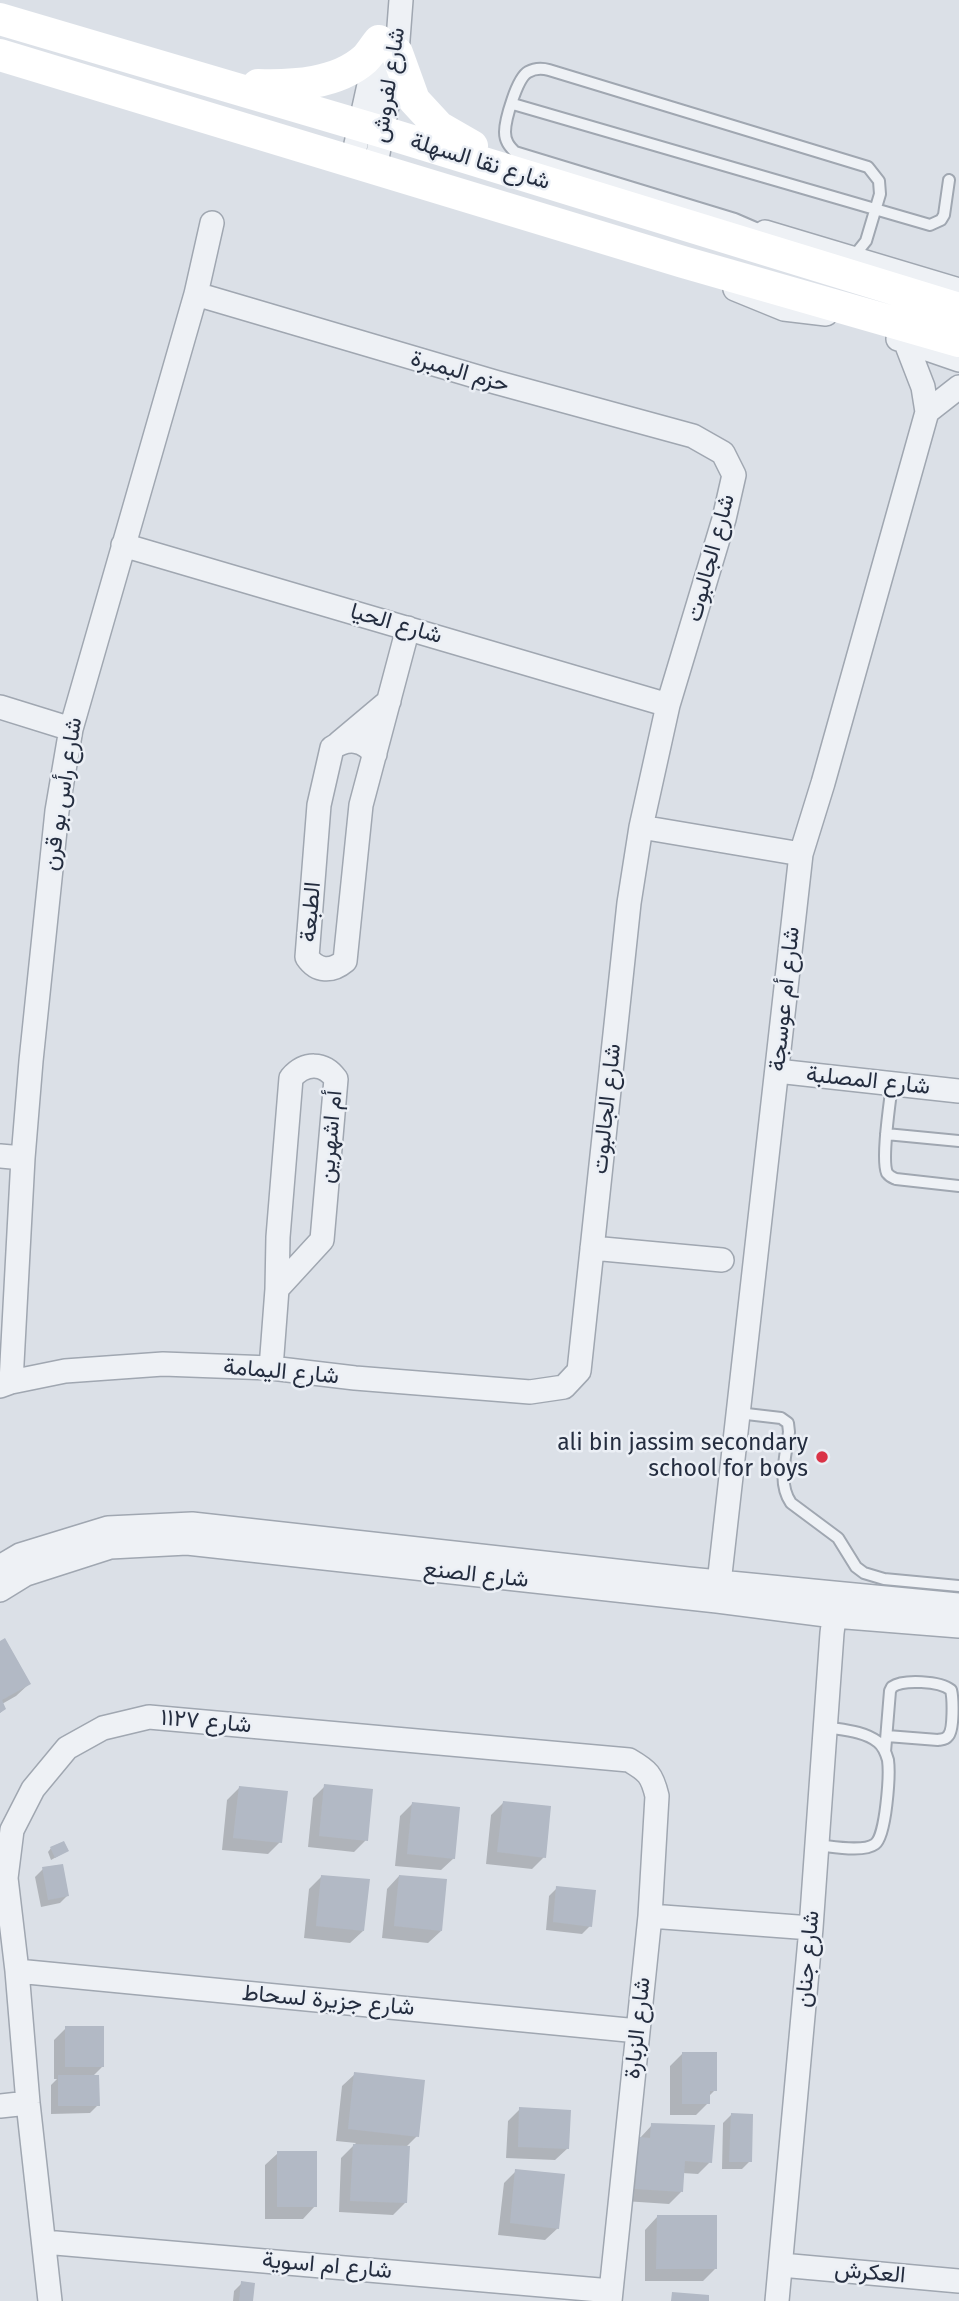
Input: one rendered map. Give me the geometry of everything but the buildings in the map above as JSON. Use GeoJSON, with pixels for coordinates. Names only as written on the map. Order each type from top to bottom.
{"type":"FeatureCollection","features":[{"type":"Feature","properties":{"kind":"main road","name":"شارع نقا السهلة"},"geometry":{"type":"LineString","coordinates":[[0,19],[372,128],[959,309]]}},
{"type":"Feature","properties":{"kind":"main road"},"geometry":{"type":"LineString","coordinates":[[227,85],[306,83],[328,78],[388,47],[414,100],[424,113],[439,127],[512,171]]}},
{"type":"Feature","properties":{"kind":"main road","name":"شارع نقا السهلة"},"geometry":{"type":"LineString","coordinates":[[0,55],[683,262],[959,341]]}},
{"type":"Feature","properties":{"kind":"main road"},"geometry":{"type":"LineString","coordinates":[[732,239],[765,232]]}},
{"type":"Feature","properties":{"kind":"street","name":"شارع لفروش"},"geometry":{"type":"LineString","coordinates":[[388,47],[389,0]]}},
{"type":"Feature","properties":{"kind":"street","name":"شارع لفروش"},"geometry":{"type":"LineString","coordinates":[[363,165],[388,47],[401,0]]}},
{"type":"Feature","properties":{"kind":"street","name":"شارع رأس بو قرن"},"geometry":{"type":"LineString","coordinates":[[5,1384],[11,1157],[31,1060],[55,825],[71,729],[196,294],[212,223]]}},
{"type":"Feature","properties":{"kind":"street"},"geometry":{"type":"LineString","coordinates":[[765,232],[959,290]]}},
{"type":"Feature","properties":{"kind":"street","name":"شارع نقا السهلة"},"geometry":{"type":"LineString","coordinates":[[683,262],[726,285],[784,309],[825,313],[856,322],[906,343],[959,360]]}},
{"type":"Feature","properties":{"kind":"street","name":"حزم البمبرة"},"geometry":{"type":"LineString","coordinates":[[196,294],[482,378],[693,436],[723,453]]}},
{"type":"Feature","properties":{"kind":"street","name":"شارع أم عوسجة"},"geometry":{"type":"LineString","coordinates":[[718,1591],[801,854],[927,412],[923,387],[906,343]]}},
{"type":"Feature","properties":{"kind":"street"},"geometry":{"type":"LineString","coordinates":[[927,412],[959,387]]}},
{"type":"Feature","properties":{"kind":"street","name":"شارع الجالبوت"},"geometry":{"type":"LineString","coordinates":[[564,1387],[579,1371],[629,903],[641,827],[668,705],[724,519],[734,475],[723,453]]}},
{"type":"Feature","properties":{"kind":"street","name":"شارع الحيا"},"geometry":{"type":"LineString","coordinates":[[123,545],[668,705]]}},
{"type":"Feature","properties":{"kind":"street","name":"الطبعة"},"geometry":{"type":"LineString","coordinates":[[389,701],[332,748],[320,805],[307,957],[314,966],[326,970],[345,961],[361,805],[375,754],[389,701],[408,628]]}},
{"type":"Feature","properties":{"kind":"street"},"geometry":{"type":"LineString","coordinates":[[0,707],[71,729]]}},
{"type":"Feature","properties":{"kind":"street"},"geometry":{"type":"LineString","coordinates":[[339,743],[355,740],[363,743],[375,754]]}},
{"type":"Feature","properties":{"kind":"street"},"geometry":{"type":"LineString","coordinates":[[641,827],[801,854]]}},
{"type":"Feature","properties":{"kind":"street","name":"أم اشهرين"},"geometry":{"type":"LineString","coordinates":[[271,1368],[291,1077],[301,1069],[314,1065],[327,1069],[336,1079],[322,1240]]}},
{"type":"Feature","properties":{"kind":"street","name":"شارع المصلبة"},"geometry":{"type":"LineString","coordinates":[[777,1071],[959,1091]]}},
{"type":"Feature","properties":{"kind":"street"},"geometry":{"type":"LineString","coordinates":[[278,1237],[300,1244],[322,1240]]}},
{"type":"Feature","properties":{"kind":"street"},"geometry":{"type":"LineString","coordinates":[[277,1289],[322,1240]]}},
{"type":"Feature","properties":{"kind":"street"},"geometry":{"type":"LineString","coordinates":[[592,1248],[722,1260]]}},
{"type":"Feature","properties":{"kind":"street","name":"شارع اليمامة"},"geometry":{"type":"LineString","coordinates":[[5,1384],[65,1371],[163,1364],[271,1368],[355,1378],[530,1392],[564,1387]]}},
{"type":"Feature","properties":{"kind":"street","name":"شارع الصنع"},"geometry":{"type":"LineString","coordinates":[[0,1567],[20,1555],[108,1528],[192,1524],[836,1605],[959,1626]]}},
{"type":"Feature","properties":{"kind":"street","name":"شارع الصنع"},"geometry":{"type":"LineString","coordinates":[[0,1590],[26,1574],[110,1547],[187,1543],[718,1591]]}},
{"type":"Feature","properties":{"kind":"street","name":"شارع الصنع"},"geometry":{"type":"LineString","coordinates":[[836,1605],[959,1605]]}},
{"type":"Feature","properties":{"kind":"street","name":"شارع جنان"},"geometry":{"type":"LineString","coordinates":[[777,2301],[811,1928],[836,1605]]}},
{"type":"Feature","properties":{"kind":"street","name":"شارع ١١٢٧"},"geometry":{"type":"LineString","coordinates":[[50,2301],[6,1878],[12,1830],[33,1789],[67,1748],[103,1728],[149,1717],[629,1760],[644,1769],[653,1779],[657,1796],[650,1916]]}},
{"type":"Feature","properties":{"kind":"street"},"geometry":{"type":"LineString","coordinates":[[650,1916],[811,1928]]}},
{"type":"Feature","properties":{"kind":"street","name":"شارع الزبارة"},"geometry":{"type":"LineString","coordinates":[[610,2296],[650,1916]]}},
{"type":"Feature","properties":{"kind":"street","name":"شارع جزيرة لسحاط"},"geometry":{"type":"LineString","coordinates":[[17,1972],[638,2031]]}},
{"type":"Feature","properties":{"kind":"street"},"geometry":{"type":"LineString","coordinates":[[0,2106],[28,2103]]}},
{"type":"Feature","properties":{"kind":"street","name":"شارع ام اسوية"},"geometry":{"type":"LineString","coordinates":[[44,2242],[610,2296]]}},
{"type":"Feature","properties":{"kind":"street","name":"العكرش"},"geometry":{"type":"LineString","coordinates":[[781,2265],[959,2281]]}},
{"type":"Feature","properties":{"kind":"lane"},"geometry":{"type":"LineString","coordinates":[[765,232],[735,219],[520,155],[510,147],[506,136],[522,76],[535,69],[549,70],[867,167],[880,181],[880,194],[866,242],[858,251],[846,257]]}},
{"type":"Feature","properties":{"kind":"lane"},"geometry":{"type":"LineString","coordinates":[[513,104],[923,223],[936,224],[941,220],[949,180]]}},
{"type":"Feature","properties":{"kind":"lane"},"geometry":{"type":"LineString","coordinates":[[892,1084],[886,1134],[886,1171],[890,1177],[959,1185]]}},
{"type":"Feature","properties":{"kind":"lane"},"geometry":{"type":"LineString","coordinates":[[886,1134],[959,1141]]}},
{"type":"Feature","properties":{"kind":"lane"},"geometry":{"type":"LineString","coordinates":[[738,1413],[781,1418],[788,1423],[783,1486],[786,1495],[792,1503],[838,1538],[856,1567],[873,1577],[959,1586]]}},
{"type":"Feature","properties":{"kind":"lane"},"geometry":{"type":"LineString","coordinates":[[816,1845],[866,1848],[878,1841],[883,1828],[888,1778],[885,1752],[890,1691],[896,1684],[903,1682],[948,1687],[952,1696],[949,1735],[942,1740],[887,1736]]}},
{"type":"Feature","properties":{"kind":"lane"},"geometry":{"type":"LineString","coordinates":[[826,1727],[866,1735],[877,1741],[885,1752]]}},
{"type":"Feature","properties":{"kind":"place","name":"ali bin jassim secondary school for boys"},"geometry":{"type":"Point","coordinates":[822,1457]}}]}
